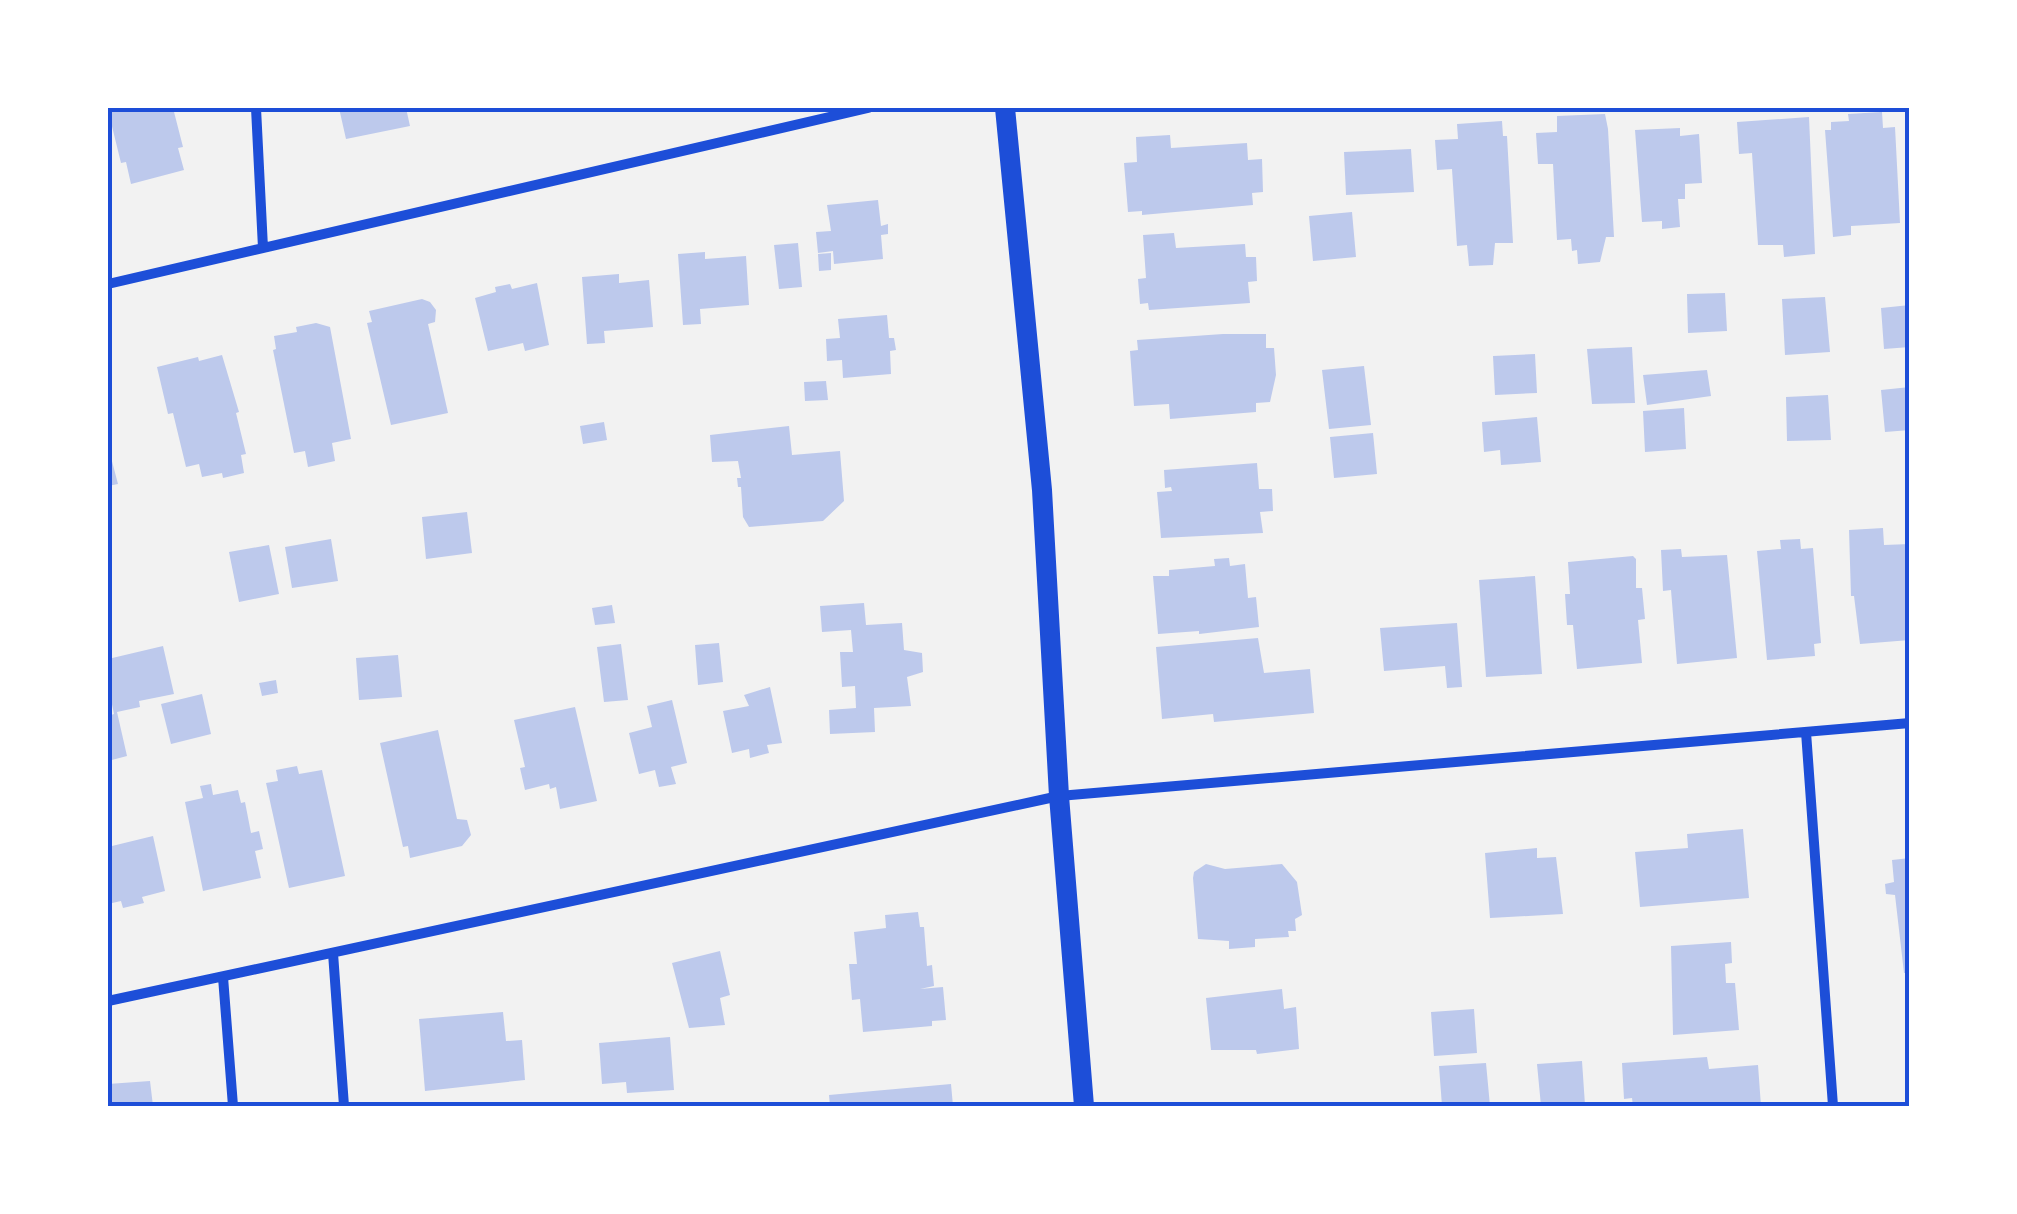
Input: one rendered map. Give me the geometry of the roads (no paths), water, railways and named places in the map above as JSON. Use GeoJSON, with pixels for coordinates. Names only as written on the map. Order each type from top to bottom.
{"type":"FeatureCollection","features":[{"type":"Feature","properties":{"kind":"main road"},"geometry":{"type":"LineString","coordinates":[[1005,108],[1042,490],[1059,796],[1084,1106]]}},
{"type":"Feature","properties":{"kind":"street"},"geometry":{"type":"LineString","coordinates":[[256,108],[263,248]]}},
{"type":"Feature","properties":{"kind":"street"},"geometry":{"type":"LineString","coordinates":[[108,284],[868,108]]}},
{"type":"Feature","properties":{"kind":"street"},"geometry":{"type":"LineString","coordinates":[[108,1002],[1059,796],[1910,723]]}},
{"type":"Feature","properties":{"kind":"street"},"geometry":{"type":"LineString","coordinates":[[1806,732],[1833,1106]]}},
{"type":"Feature","properties":{"kind":"street"},"geometry":{"type":"LineString","coordinates":[[333,953],[344,1106]]}},
{"type":"Feature","properties":{"kind":"street"},"geometry":{"type":"LineString","coordinates":[[222,977],[233,1106]]}}]}
